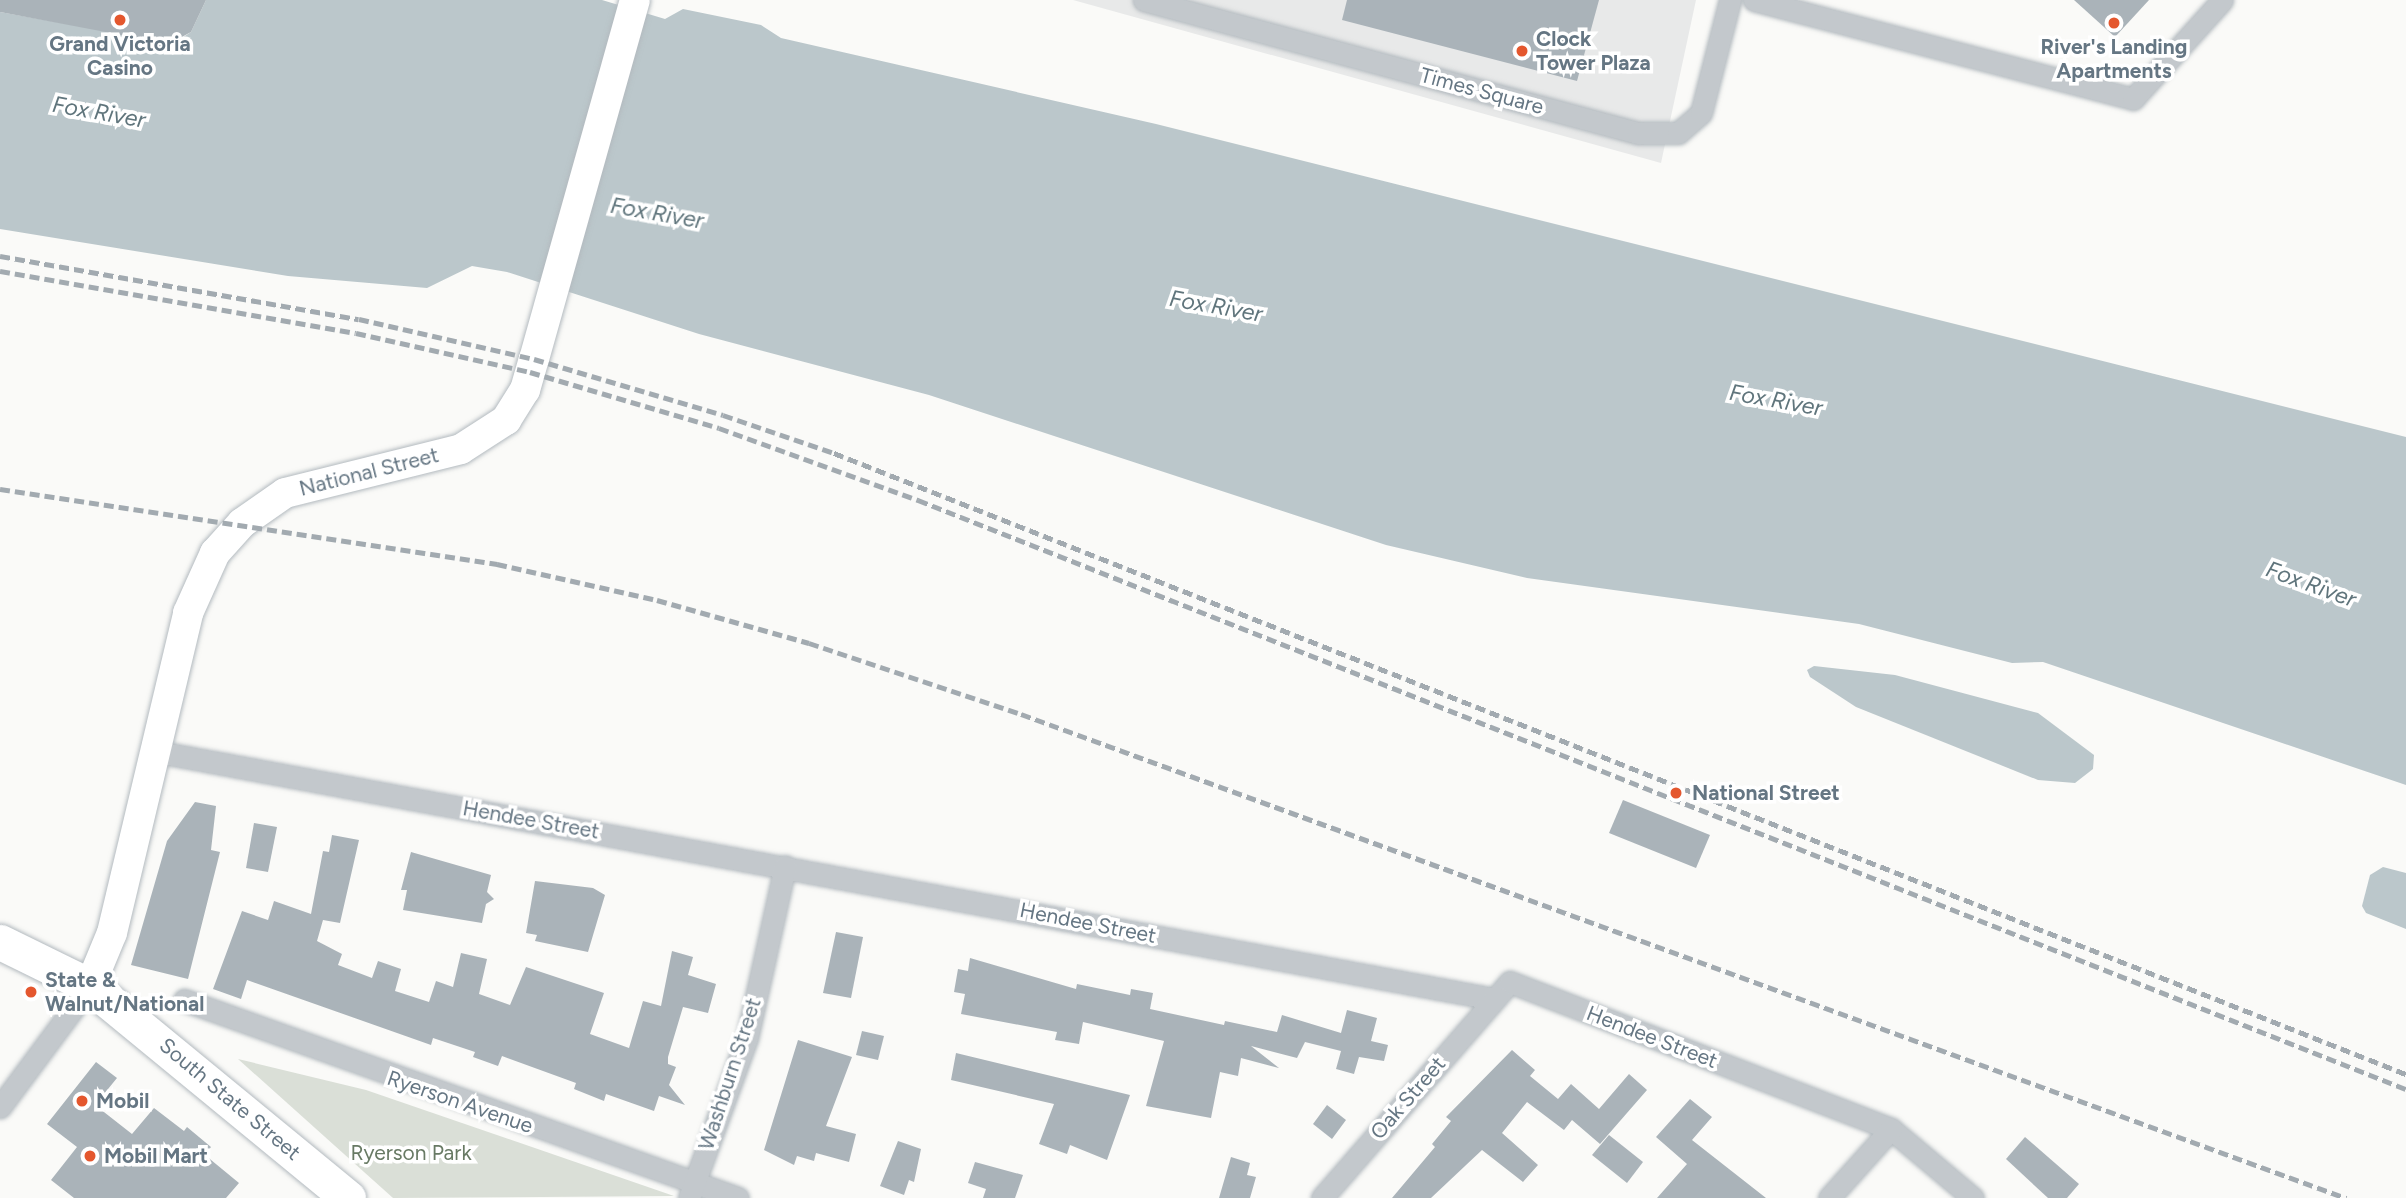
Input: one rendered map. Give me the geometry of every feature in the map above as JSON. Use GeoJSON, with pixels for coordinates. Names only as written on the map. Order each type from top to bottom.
{"type":"FeatureCollection","features":[{"type":"Feature","properties":{"kind":"main road","name":"South State Street"},"geometry":{"type":"LineString","coordinates":[[0,942],[90,986],[348,1198]]}},
{"type":"Feature","properties":{"kind":"street","name":"National Street"},"geometry":{"type":"LineString","coordinates":[[90,986],[111,933],[188,613],[229,537],[268,504],[296,489],[461,449],[483,438],[506,420],[525,390],[635,0]]}},
{"type":"Feature","properties":{"kind":"street","name":"Times Square"},"geometry":{"type":"LineString","coordinates":[[1144,0],[1638,133],[1678,133],[1701,113],[1730,0]]}},
{"type":"Feature","properties":{"kind":"street"},"geometry":{"type":"LineString","coordinates":[[1754,0],[2133,99],[2222,0]]}},
{"type":"Feature","properties":{"kind":"street","name":"Hendee Street"},"geometry":{"type":"LineString","coordinates":[[153,751],[1494,999],[1510,982],[1891,1129],[1973,1198]]}},
{"type":"Feature","properties":{"kind":"street","name":"Washburn Street"},"geometry":{"type":"LineString","coordinates":[[692,1191],[747,1038],[785,866]]}},
{"type":"Feature","properties":{"kind":"street"},"geometry":{"type":"LineString","coordinates":[[0,1107],[90,986]]}},
{"type":"Feature","properties":{"kind":"street","name":"Oak Street"},"geometry":{"type":"LineString","coordinates":[[1322,1198],[1494,999]]}},
{"type":"Feature","properties":{"kind":"street","name":"Ryerson Avenue"},"geometry":{"type":"LineString","coordinates":[[184,1000],[692,1191],[738,1198]]}},
{"type":"Feature","properties":{"kind":"street"},"geometry":{"type":"LineString","coordinates":[[1829,1198],[1891,1129]]}},
{"type":"Feature","properties":{"kind":"shaded area","name":"Clock Tower Plaza"},"geometry":{"type":"Polygon","coordinates":[[[1073,0],[1696,0],[1661,163],[1073,0]]]}},
{"type":"Feature","properties":{"kind":"green space","name":"Ryerson Park"},"geometry":{"type":"Polygon","coordinates":[[[238,1059],[366,1090],[674,1196],[393,1198],[238,1059]]]}},
{"type":"Feature","properties":{"kind":"water","name":"Fox River"},"geometry":{"type":"Polygon","coordinates":[[[206,0],[602,0],[665,19],[683,9],[761,25],[781,38],[1156,124],[2406,437],[2406,785],[2043,662],[2012,663],[1859,624],[1527,578],[1386,545],[929,395],[699,334],[507,272],[472,266],[427,288],[288,276],[0,229],[0,12],[174,43],[191,32],[206,0]]]}},
{"type":"Feature","properties":{"kind":"water"},"geometry":{"type":"Polygon","coordinates":[[[1814,666],[1895,675],[2038,713],[2094,755],[2093,769],[2075,783],[2038,780],[1856,707],[1810,677],[1807,670],[1814,666]]]}},
{"type":"Feature","properties":{"kind":"water"},"geometry":{"type":"Polygon","coordinates":[[[2383,867],[2406,873],[2406,929],[2366,913],[2362,906],[2370,875],[2383,867]]]}},
{"type":"Feature","properties":{"kind":"building","name":"Grand Victoria Casino"},"geometry":{"type":"Polygon","coordinates":[[[0,0],[206,0],[191,32],[169,44],[0,12],[0,0]]]}},
{"type":"Feature","properties":{"kind":"building","name":"Clock Tower Plaza"},"geometry":{"type":"Polygon","coordinates":[[[1347,0],[1599,0],[1577,81],[1342,20],[1347,0]]]}},
{"type":"Feature","properties":{"kind":"building","name":"River's Landing Apartments"},"geometry":{"type":"Polygon","coordinates":[[[2074,0],[2149,0],[2115,37],[2074,0]]]}},
{"type":"Feature","properties":{"kind":"building","name":"National Street"},"geometry":{"type":"Polygon","coordinates":[[[1623,800],[1710,835],[1696,868],[1609,833],[1623,800]]]}},
{"type":"Feature","properties":{"kind":"building"},"geometry":{"type":"Polygon","coordinates":[[[195,802],[216,806],[211,850],[220,852],[188,979],[131,965],[167,841],[195,802]]]}},
{"type":"Feature","properties":{"kind":"building"},"geometry":{"type":"Polygon","coordinates":[[[254,823],[277,827],[268,872],[246,868],[254,823]]]}},
{"type":"Feature","properties":{"kind":"building"},"geometry":{"type":"Polygon","coordinates":[[[332,835],[359,840],[340,923],[323,920],[317,941],[342,954],[338,965],[372,978],[378,961],[401,969],[395,991],[429,1002],[436,981],[453,987],[461,953],[487,959],[479,994],[510,1005],[526,967],[604,993],[590,1034],[629,1048],[643,1001],[661,1006],[672,951],[693,957],[688,975],[716,984],[708,1013],[683,1007],[668,1057],[668,1064],[676,1067],[669,1085],[685,1105],[659,1096],[654,1111],[606,1094],[604,1101],[574,1089],[576,1083],[502,1056],[498,1066],[473,1057],[475,1052],[433,1038],[431,1045],[247,980],[241,999],[213,989],[242,911],[268,920],[274,901],[311,914],[323,851],[329,852],[332,835]]]}},
{"type":"Feature","properties":{"kind":"building"},"geometry":{"type":"Polygon","coordinates":[[[411,852],[491,875],[487,892],[494,899],[486,904],[482,923],[403,910],[407,890],[401,890],[411,852]]]}},
{"type":"Feature","properties":{"kind":"building"},"geometry":{"type":"Polygon","coordinates":[[[535,881],[593,888],[605,895],[588,952],[535,941],[537,935],[526,933],[535,881]]]}},
{"type":"Feature","properties":{"kind":"building"},"geometry":{"type":"Polygon","coordinates":[[[836,932],[863,937],[851,998],[823,993],[836,932]]]}},
{"type":"Feature","properties":{"kind":"building"},"geometry":{"type":"Polygon","coordinates":[[[970,958],[1076,989],[1077,984],[1130,995],[1131,989],[1153,993],[1150,1009],[1224,1025],[1225,1021],[1277,1032],[1282,1015],[1341,1033],[1347,1010],[1377,1018],[1371,1041],[1388,1045],[1384,1061],[1359,1057],[1354,1074],[1336,1069],[1341,1051],[1305,1042],[1297,1058],[1251,1046],[1279,1068],[1241,1058],[1238,1076],[1220,1072],[1211,1118],[1146,1106],[1164,1041],[1083,1022],[1079,1044],[1055,1040],[1057,1032],[961,1014],[965,994],[954,992],[958,969],[968,971],[970,958]]]}},
{"type":"Feature","properties":{"kind":"building"},"geometry":{"type":"Polygon","coordinates":[[[862,1031],[884,1036],[878,1060],[856,1055],[862,1031]]]}},
{"type":"Feature","properties":{"kind":"building"},"geometry":{"type":"Polygon","coordinates":[[[798,1040],[852,1057],[826,1126],[856,1134],[849,1162],[816,1153],[814,1161],[797,1156],[794,1165],[764,1150],[798,1040]]]}},
{"type":"Feature","properties":{"kind":"building"},"geometry":{"type":"Polygon","coordinates":[[[1512,1050],[1535,1070],[1530,1076],[1558,1099],[1571,1084],[1599,1109],[1629,1074],[1647,1090],[1600,1144],[1572,1120],[1564,1130],[1527,1102],[1502,1133],[1538,1165],[1523,1182],[1482,1150],[1431,1198],[1392,1198],[1435,1147],[1432,1144],[1451,1121],[1446,1117],[1512,1050]]]}},
{"type":"Feature","properties":{"kind":"building"},"geometry":{"type":"Polygon","coordinates":[[[956,1053],[1130,1095],[1107,1160],[1070,1145],[1067,1154],[1039,1144],[1054,1104],[951,1080],[956,1053]]]}},
{"type":"Feature","properties":{"kind":"building"},"geometry":{"type":"Polygon","coordinates":[[[96,1062],[117,1078],[95,1105],[132,1134],[154,1108],[184,1131],[187,1127],[211,1147],[205,1155],[239,1183],[226,1198],[74,1198],[51,1180],[77,1147],[47,1124],[96,1062]]]}},
{"type":"Feature","properties":{"kind":"building"},"geometry":{"type":"Polygon","coordinates":[[[1690,1099],[1712,1117],[1692,1140],[1766,1198],[1657,1198],[1687,1164],[1656,1137],[1690,1099]]]}},
{"type":"Feature","properties":{"kind":"building"},"geometry":{"type":"Polygon","coordinates":[[[1327,1105],[1346,1120],[1332,1139],[1313,1124],[1327,1105]]]}},
{"type":"Feature","properties":{"kind":"building"},"geometry":{"type":"Polygon","coordinates":[[[1609,1135],[1643,1162],[1627,1183],[1592,1155],[1609,1135]]]}},
{"type":"Feature","properties":{"kind":"building"},"geometry":{"type":"Polygon","coordinates":[[[2025,1137],[2079,1184],[2067,1198],[2048,1198],[2006,1159],[2025,1137]]]}},
{"type":"Feature","properties":{"kind":"building"},"geometry":{"type":"Polygon","coordinates":[[[898,1141],[921,1149],[914,1182],[909,1180],[904,1195],[880,1186],[898,1141]]]}},
{"type":"Feature","properties":{"kind":"building"},"geometry":{"type":"Polygon","coordinates":[[[1231,1157],[1250,1163],[1247,1175],[1256,1177],[1250,1198],[1219,1198],[1231,1157]]]}},
{"type":"Feature","properties":{"kind":"building"},"geometry":{"type":"Polygon","coordinates":[[[975,1162],[1023,1175],[1015,1198],[983,1198],[986,1189],[968,1183],[975,1162]]]}},
{"type":"Feature","properties":{"kind":"railway"},"geometry":{"type":"LineString","coordinates":[[0,256],[359,319],[534,359],[723,415],[834,453],[2406,1074]]}},
{"type":"Feature","properties":{"kind":"railway"},"geometry":{"type":"LineString","coordinates":[[0,271],[356,333],[530,372],[719,428],[918,500],[2406,1089]]}},
{"type":"Feature","properties":{"kind":"railway"},"geometry":{"type":"LineString","coordinates":[[0,489],[497,564],[657,600],[809,643],[1021,714],[2346,1198]]}},
{"type":"Feature","properties":{"kind":"place","name":"Grand Victoria Casino"},"geometry":{"type":"Point","coordinates":[120,20]}},
{"type":"Feature","properties":{"kind":"place","name":"River's Landing Apartments"},"geometry":{"type":"Point","coordinates":[2114,23]}},
{"type":"Feature","properties":{"kind":"place","name":"Clock Tower Plaza"},"geometry":{"type":"Point","coordinates":[1522,51]}},
{"type":"Feature","properties":{"kind":"place","name":"National Street"},"geometry":{"type":"Point","coordinates":[1676,793]}},
{"type":"Feature","properties":{"kind":"place","name":"State & Walnut/National"},"geometry":{"type":"Point","coordinates":[31,992]}},
{"type":"Feature","properties":{"kind":"place","name":"Mobil"},"geometry":{"type":"Point","coordinates":[82,1101]}},
{"type":"Feature","properties":{"kind":"place","name":"Mobil Mart"},"geometry":{"type":"Point","coordinates":[90,1156]}}]}
